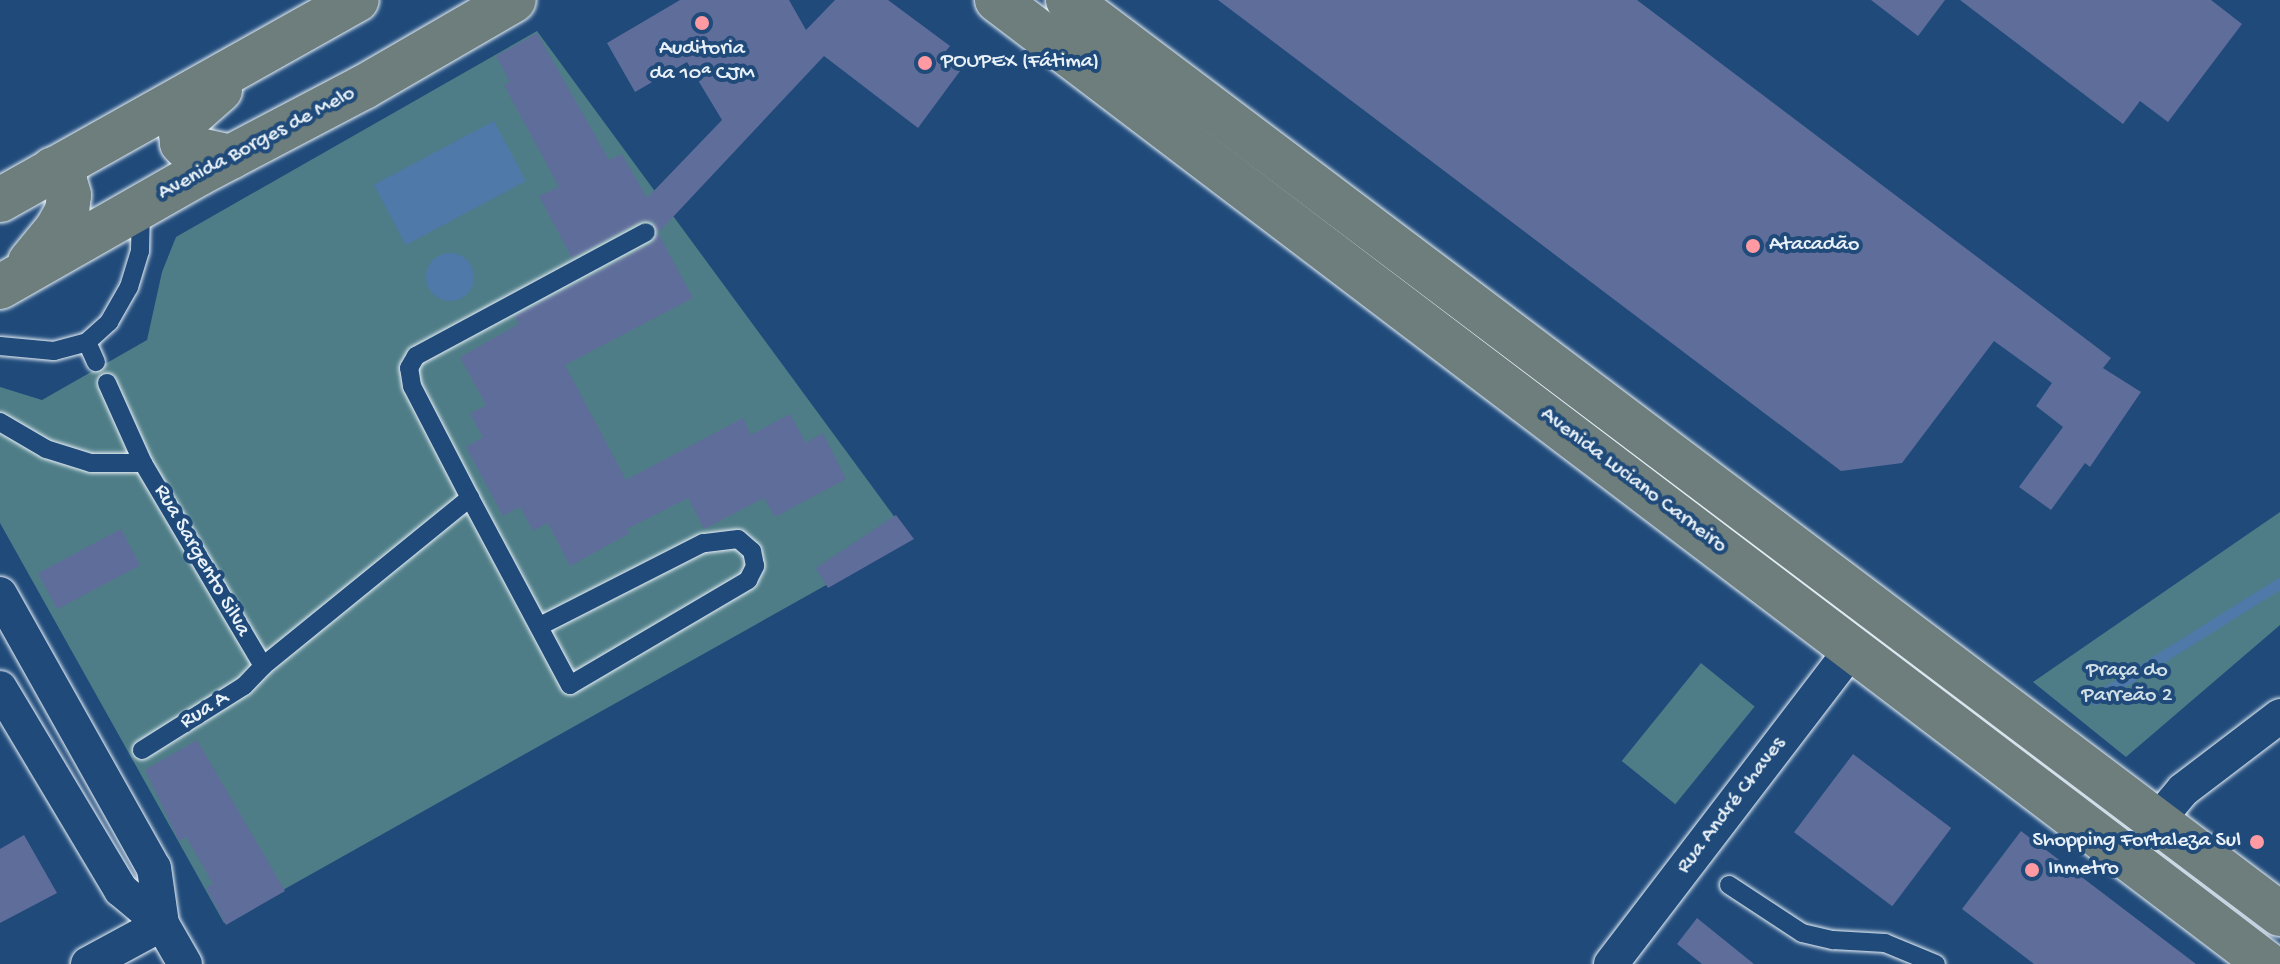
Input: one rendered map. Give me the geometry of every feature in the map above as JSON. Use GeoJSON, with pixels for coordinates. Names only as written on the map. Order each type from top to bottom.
{"type":"FeatureCollection","features":[{"type":"Feature","properties":{"kind":"main road"},"geometry":{"type":"LineString","coordinates":[[0,200],[357,0]]}},
{"type":"Feature","properties":{"kind":"main road","name":"Avenida Borges de Melo"},"geometry":{"type":"LineString","coordinates":[[6,284],[231,157],[364,87],[514,0]]}},
{"type":"Feature","properties":{"kind":"main road","name":"Avenida Luciano Carneiro"},"geometry":{"type":"LineString","coordinates":[[997,0],[2267,964]]}},
{"type":"Feature","properties":{"kind":"main road","name":"Avenida Luciano Carneiro"},"geometry":{"type":"LineString","coordinates":[[1068,0],[2280,914]]}},
{"type":"Feature","properties":{"kind":"main road"},"geometry":{"type":"LineString","coordinates":[[231,157],[186,147],[181,133],[187,119],[260,52]]}},
{"type":"Feature","properties":{"kind":"main road"},"geometry":{"type":"LineString","coordinates":[[6,284],[41,251],[67,211],[69,195],[65,181],[53,169]]}},
{"type":"Feature","properties":{"kind":"street"},"geometry":{"type":"LineString","coordinates":[[0,594],[154,868],[162,924]]}},
{"type":"Feature","properties":{"kind":"street","name":"Rua André Chaves"},"geometry":{"type":"LineString","coordinates":[[1611,964],[1853,648]]}},
{"type":"Feature","properties":{"kind":"street"},"geometry":{"type":"LineString","coordinates":[[0,688],[121,890],[162,924],[185,964]]}},
{"type":"Feature","properties":{"kind":"street"},"geometry":{"type":"LineString","coordinates":[[2157,821],[2183,790],[2280,716]]}},
{"type":"Feature","properties":{"kind":"street"},"geometry":{"type":"LineString","coordinates":[[88,964],[162,924]]}},
{"type":"Feature","properties":{"kind":"lane"},"geometry":{"type":"LineString","coordinates":[[0,346],[54,351],[87,342],[109,322],[129,287],[140,251],[141,207]]}},
{"type":"Feature","properties":{"kind":"lane"},"geometry":{"type":"LineString","coordinates":[[540,626],[703,543],[738,539],[752,551],[755,566],[748,580],[570,685],[412,386],[409,368],[416,356],[646,232]]}},
{"type":"Feature","properties":{"kind":"lane"},"geometry":{"type":"LineString","coordinates":[[87,342],[96,362]]}},
{"type":"Feature","properties":{"kind":"lane"},"geometry":{"type":"LineString","coordinates":[[107,383],[143,463]]}},
{"type":"Feature","properties":{"kind":"lane","name":"Rua Sargento Silva"},"geometry":{"type":"LineString","coordinates":[[0,422],[46,449],[91,463],[143,463],[263,666]]}},
{"type":"Feature","properties":{"kind":"lane","name":"Rua A"},"geometry":{"type":"LineString","coordinates":[[142,750],[244,686],[263,666],[470,498]]}},
{"type":"Feature","properties":{"kind":"lane"},"geometry":{"type":"LineString","coordinates":[[1729,885],[1802,933],[1833,940],[1885,943],[1936,964]]}},
{"type":"Feature","properties":{"kind":"green space"},"geometry":{"type":"Polygon","coordinates":[[[537,31],[910,538],[224,923],[0,523],[0,387],[42,400],[147,340],[162,272],[176,237],[537,31]]]}},
{"type":"Feature","properties":{"kind":"green space","name":"Praça do Parreão 2"},"geometry":{"type":"Polygon","coordinates":[[[2280,512],[2280,625],[2126,757],[2033,682],[2280,512]]]}},
{"type":"Feature","properties":{"kind":"green space"},"geometry":{"type":"Polygon","coordinates":[[[1701,663],[1755,706],[1675,804],[1622,761],[1701,663]]]}},
{"type":"Feature","properties":{"kind":"water"},"geometry":{"type":"Polygon","coordinates":[[[494,121],[526,181],[406,245],[374,185],[494,121]]]}},
{"type":"Feature","properties":{"kind":"water"},"geometry":{"type":"Polygon","coordinates":[[[450,253],[467,260],[474,277],[467,294],[450,301],[433,294],[426,277],[433,260],[450,253]]]}},
{"type":"Feature","properties":{"kind":"building"},"geometry":{"type":"Polygon","coordinates":[[[680,0],[789,0],[806,30],[835,0],[888,0],[950,46],[941,57],[960,71],[918,128],[824,56],[658,233],[693,298],[565,365],[626,480],[743,418],[751,435],[790,414],[806,443],[823,433],[846,479],[775,517],[764,498],[704,529],[688,498],[627,529],[630,533],[570,566],[548,523],[533,531],[520,507],[503,516],[466,447],[483,437],[470,414],[486,405],[460,357],[519,324],[515,316],[652,243],[658,232],[652,221],[641,221],[572,258],[539,196],[559,187],[504,85],[510,82],[496,56],[537,33],[609,160],[622,154],[647,198],[722,120],[687,62],[635,92],[607,43],[680,0]]]}},
{"type":"Feature","properties":{"kind":"building","name":"Atacadão"},"geometry":{"type":"Polygon","coordinates":[[[1218,0],[1637,0],[2111,358],[2103,368],[2141,392],[2090,467],[2085,463],[2051,510],[2019,487],[2063,427],[2036,406],[2052,383],[1994,341],[1902,463],[1841,471],[1218,0]]]}},
{"type":"Feature","properties":{"kind":"building"},"geometry":{"type":"Polygon","coordinates":[[[1871,0],[1945,0],[1918,36],[1871,0]]]}},
{"type":"Feature","properties":{"kind":"building"},"geometry":{"type":"Polygon","coordinates":[[[1960,0],[2211,0],[2242,24],[2168,122],[2140,101],[2123,124],[1960,0]]]}},
{"type":"Feature","properties":{"kind":"building"},"geometry":{"type":"Polygon","coordinates":[[[896,515],[914,539],[828,588],[816,568],[896,515]]]}},
{"type":"Feature","properties":{"kind":"building"},"geometry":{"type":"Polygon","coordinates":[[[121,529],[140,565],[57,609],[38,573],[121,529]]]}},
{"type":"Feature","properties":{"kind":"building"},"geometry":{"type":"Polygon","coordinates":[[[197,740],[285,891],[226,925],[206,888],[213,884],[186,837],[179,841],[145,770],[197,740]]]}},
{"type":"Feature","properties":{"kind":"building"},"geometry":{"type":"Polygon","coordinates":[[[1853,754],[1951,828],[1892,906],[1794,832],[1853,754]]]}},
{"type":"Feature","properties":{"kind":"building","name":"Inmetro"},"geometry":{"type":"Polygon","coordinates":[[[2021,831],[2196,964],[2034,964],[1962,909],[2021,831]]]}},
{"type":"Feature","properties":{"kind":"building"},"geometry":{"type":"Polygon","coordinates":[[[24,835],[57,893],[0,923],[0,849],[24,835]]]}},
{"type":"Feature","properties":{"kind":"building"},"geometry":{"type":"Polygon","coordinates":[[[1697,918],[1754,964],[1702,964],[1677,944],[1697,918]]]}},
{"type":"Feature","properties":{"kind":"waterway"},"geometry":{"type":"LineString","coordinates":[[2095,699],[2280,583]]}},
{"type":"Feature","properties":{"kind":"place","name":"Auditoria da 10ª CJM"},"geometry":{"type":"Point","coordinates":[702,23]}},
{"type":"Feature","properties":{"kind":"place","name":"POUPEX (Fátima)"},"geometry":{"type":"Point","coordinates":[925,63]}},
{"type":"Feature","properties":{"kind":"place","name":"Atacadão"},"geometry":{"type":"Point","coordinates":[1753,246]}},
{"type":"Feature","properties":{"kind":"place","name":"Shopping Fortaleza Sul"},"geometry":{"type":"Point","coordinates":[2257,842]}},
{"type":"Feature","properties":{"kind":"place","name":"Inmetro"},"geometry":{"type":"Point","coordinates":[2032,870]}}]}
